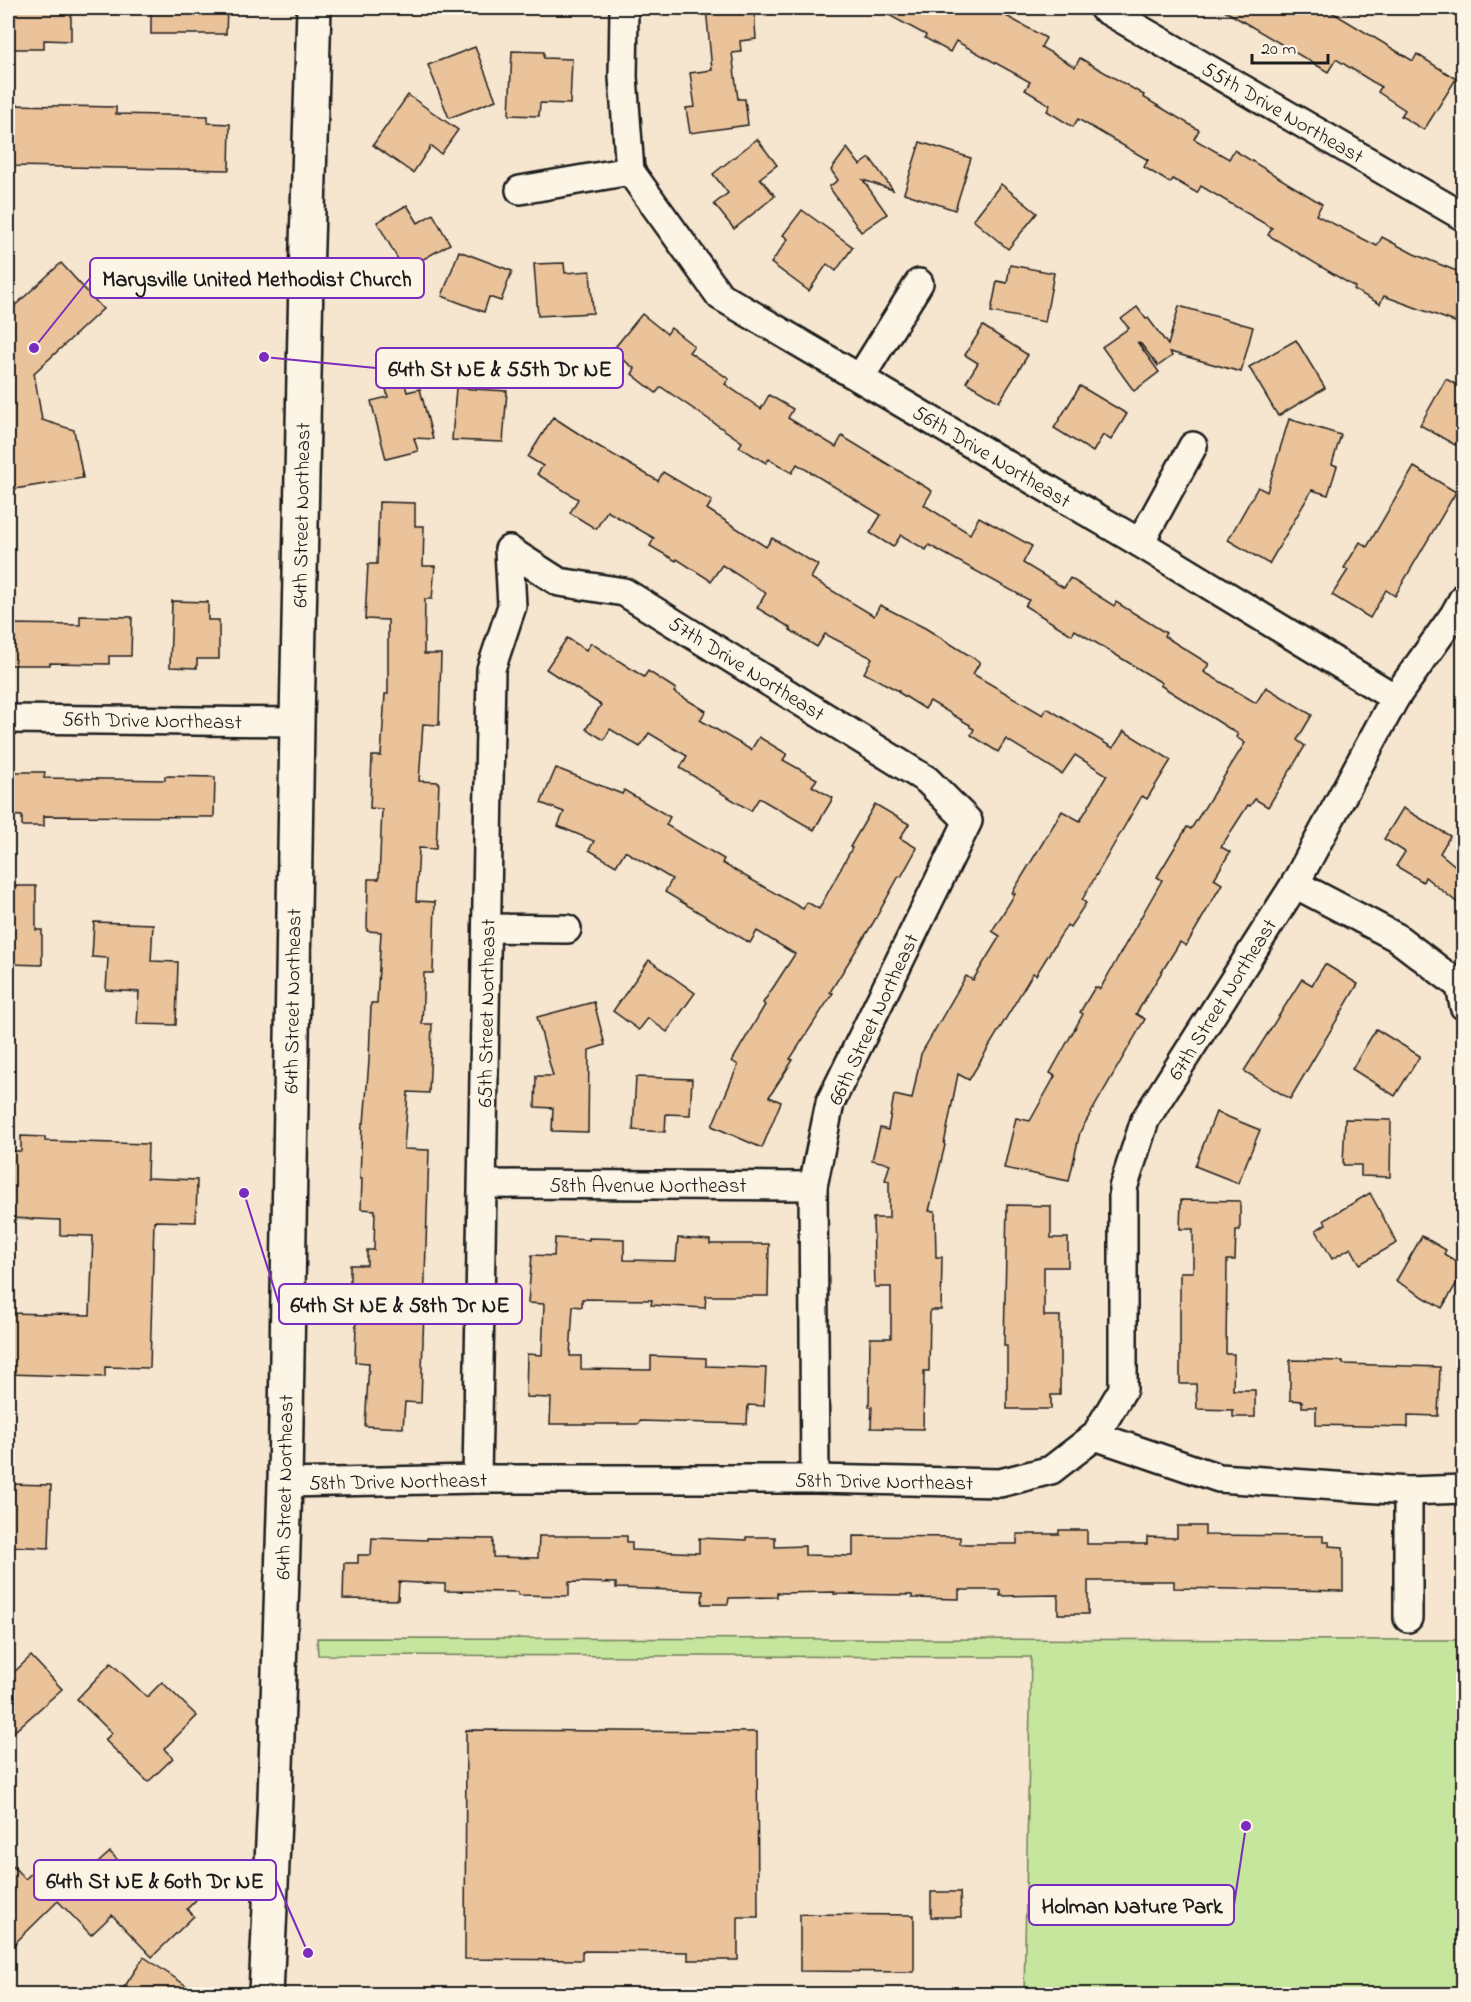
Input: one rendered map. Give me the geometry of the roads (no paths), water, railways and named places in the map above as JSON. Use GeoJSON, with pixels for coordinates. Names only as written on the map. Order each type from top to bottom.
{"type":"FeatureCollection","features":[{"type":"Feature","properties":{"kind":"main road","name":"64th Street Northeast"},"geometry":{"type":"LineString","coordinates":[[266,1995],[285,1484],[297,722],[314,8]]}},
{"type":"Feature","properties":{"kind":"street"},"geometry":{"type":"LineString","coordinates":[[520,190],[630,171],[623,77],[624,8]]}},
{"type":"Feature","properties":{"kind":"street","name":"55th Drive Northeast"},"geometry":{"type":"LineString","coordinates":[[1103,8],[1464,217]]}},
{"type":"Feature","properties":{"kind":"street","name":"56th Drive Northeast"},"geometry":{"type":"LineString","coordinates":[[630,171],[720,296],[1140,543],[1395,698]]}},
{"type":"Feature","properties":{"kind":"street"},"geometry":{"type":"LineString","coordinates":[[860,378],[919,283]]}},
{"type":"Feature","properties":{"kind":"street"},"geometry":{"type":"LineString","coordinates":[[1140,543],[1193,446]]}},
{"type":"Feature","properties":{"kind":"street","name":"57th Drive Northeast"},"geometry":{"type":"LineString","coordinates":[[509,550],[559,582],[624,592],[927,780],[968,821]]}},
{"type":"Feature","properties":{"kind":"street","name":"65th Street Northeast"},"geometry":{"type":"LineString","coordinates":[[477,1479],[491,669],[512,606],[509,550]]}},
{"type":"Feature","properties":{"kind":"street","name":"67th Street Northeast"},"geometry":{"type":"LineString","coordinates":[[1095,1436],[1123,1389],[1123,1188],[1145,1120],[1295,884],[1395,698],[1460,611]]}},
{"type":"Feature","properties":{"kind":"street","name":"56th Drive Northeast"},"geometry":{"type":"LineString","coordinates":[[8,719],[297,722]]}},
{"type":"Feature","properties":{"kind":"street","name":"66th Street Northeast"},"geometry":{"type":"LineString","coordinates":[[815,1479],[813,1186],[830,1103],[968,821]]}},
{"type":"Feature","properties":{"kind":"street"},"geometry":{"type":"LineString","coordinates":[[1295,884],[1396,937],[1460,986],[1464,1006]]}},
{"type":"Feature","properties":{"kind":"street"},"geometry":{"type":"LineString","coordinates":[[487,928],[567,929]]}},
{"type":"Feature","properties":{"kind":"street","name":"58th Avenue Northeast"},"geometry":{"type":"LineString","coordinates":[[483,1184],[813,1186]]}},
{"type":"Feature","properties":{"kind":"street"},"geometry":{"type":"LineString","coordinates":[[1095,1436],[1219,1478],[1408,1491],[1464,1489]]}},
{"type":"Feature","properties":{"kind":"street","name":"58th Drive Northeast"},"geometry":{"type":"LineString","coordinates":[[285,1484],[477,1479],[815,1479],[1000,1483],[1051,1470],[1095,1436]]}},
{"type":"Feature","properties":{"kind":"street"},"geometry":{"type":"LineString","coordinates":[[1408,1491],[1408,1618]]}},
{"type":"Feature","properties":{"kind":"place","name":"Marysville United Methodist Church"},"geometry":{"type":"Point","coordinates":[34,348]}},
{"type":"Feature","properties":{"kind":"place","name":"64th St NE & 55th Dr NE"},"geometry":{"type":"Point","coordinates":[264,357]}},
{"type":"Feature","properties":{"kind":"place","name":"64th St NE & 58th Dr NE"},"geometry":{"type":"Point","coordinates":[244,1193]}},
{"type":"Feature","properties":{"kind":"place","name":"Holman Nature Park"},"geometry":{"type":"Point","coordinates":[1246,1826]}},
{"type":"Feature","properties":{"kind":"place","name":"64th St NE & 60th Dr NE"},"geometry":{"type":"Point","coordinates":[308,1953]}}]}
